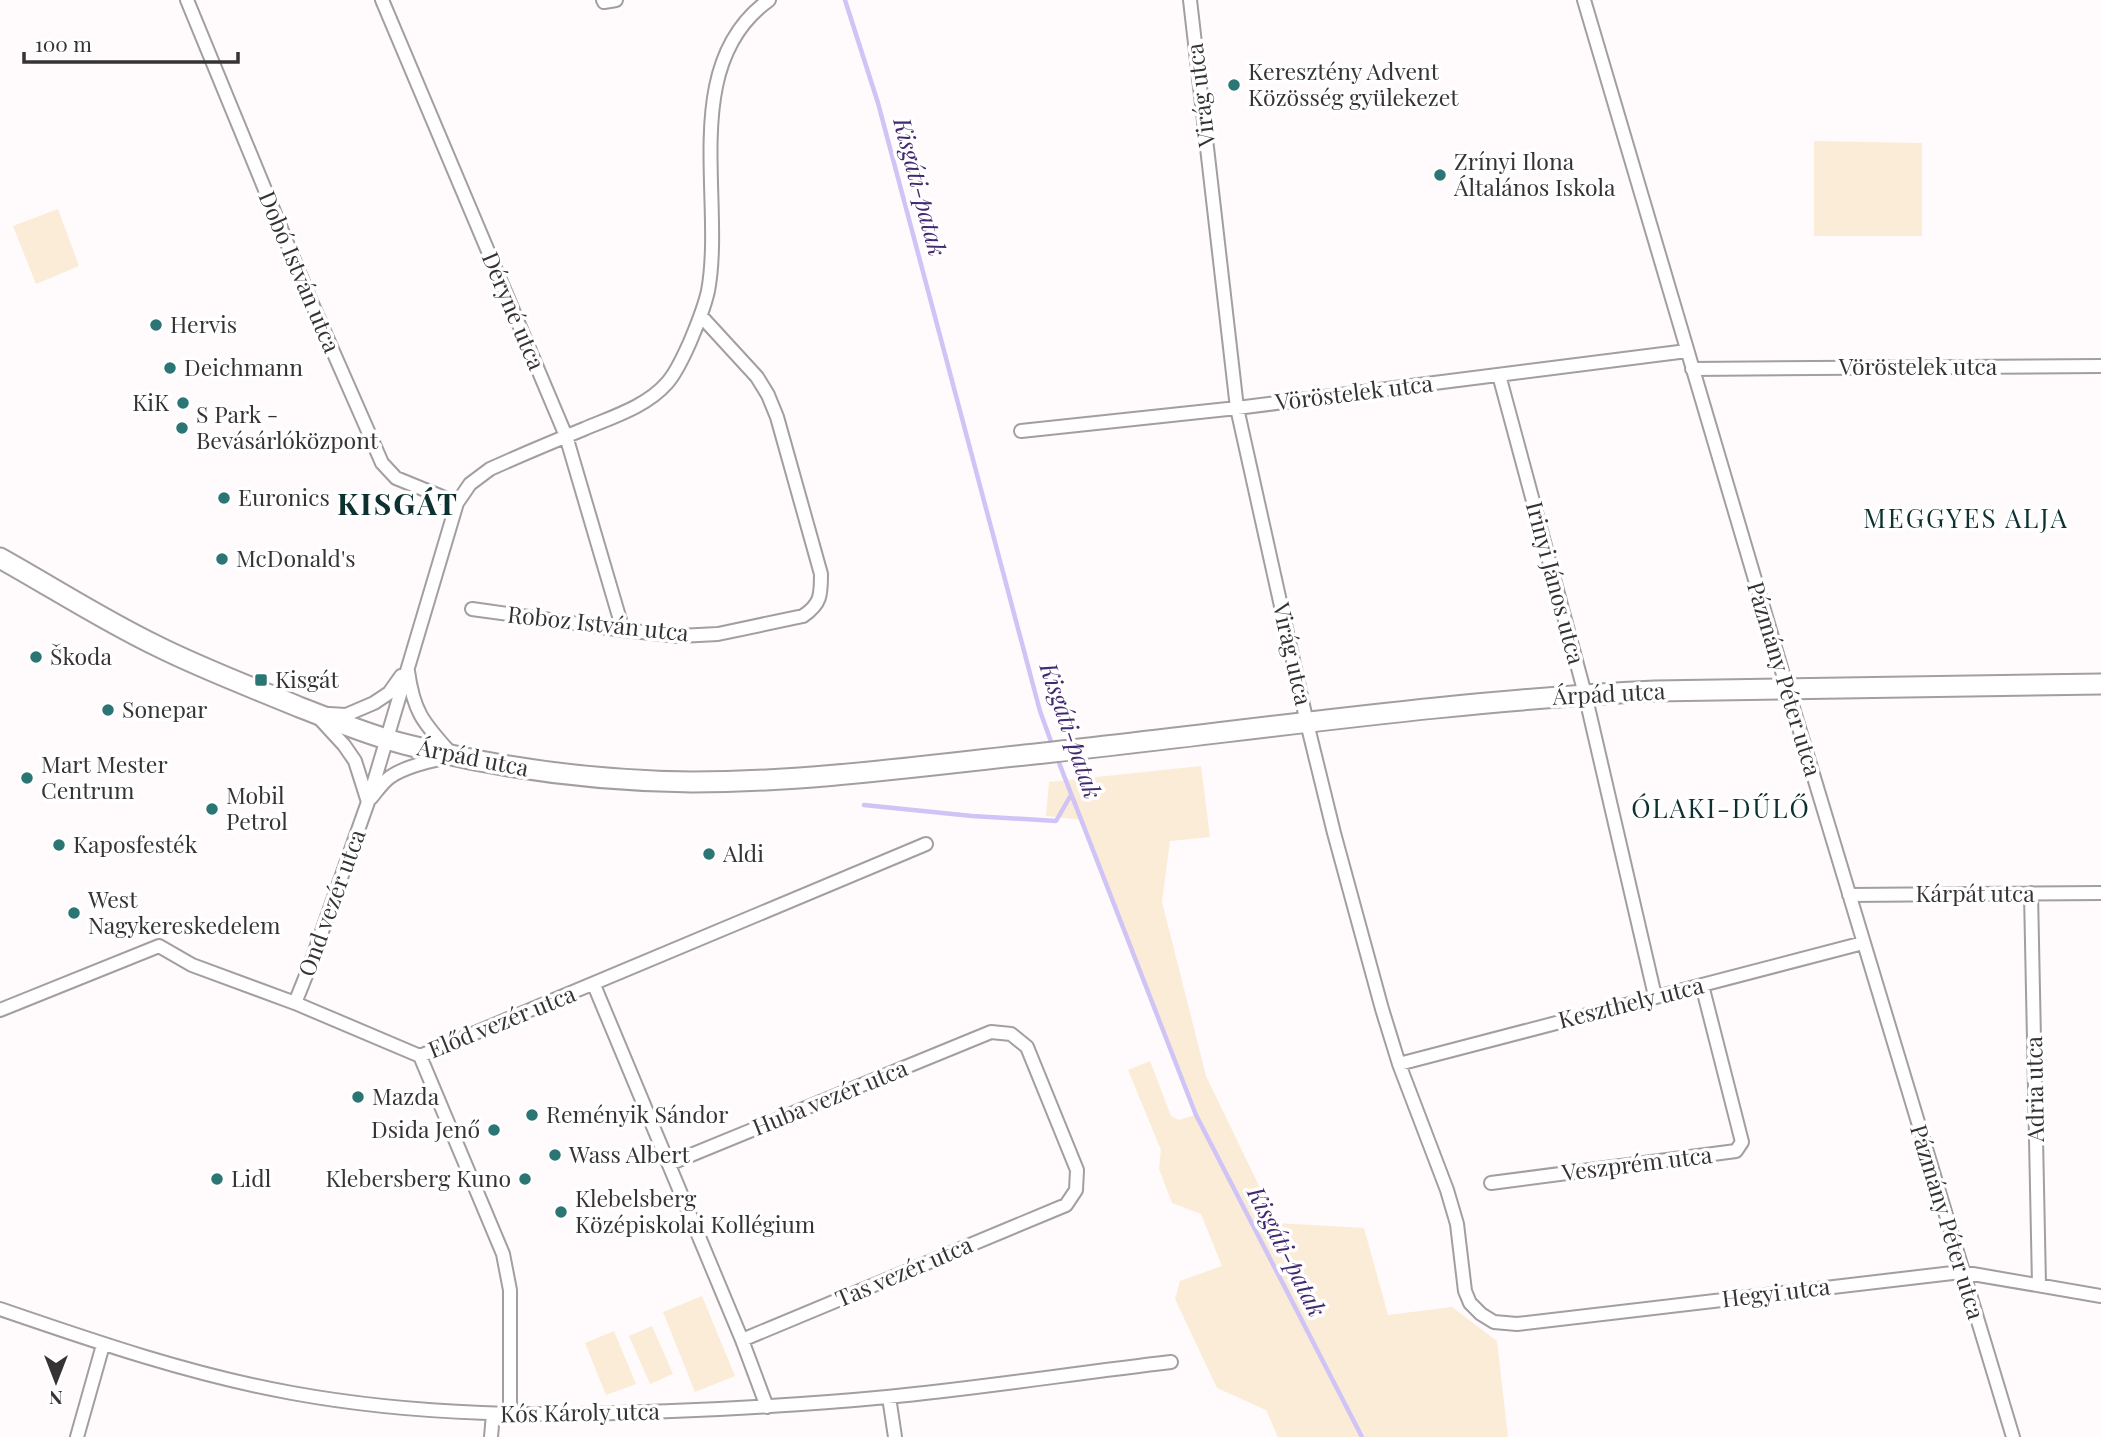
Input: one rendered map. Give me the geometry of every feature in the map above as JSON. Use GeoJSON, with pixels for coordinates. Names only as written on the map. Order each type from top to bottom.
{"type":"FeatureCollection","features":[{"type":"Feature","properties":{"kind":"main road","name":"Árpád utca"},"geometry":{"type":"LineString","coordinates":[[0,558],[154,645],[233,681],[315,713],[386,738],[453,756],[551,772],[619,779],[691,782],[831,775],[1585,694],[2101,684]]}},
{"type":"Feature","properties":{"kind":"street","name":"Dobó István utca"},"geometry":{"type":"LineString","coordinates":[[187,0],[310,299],[382,463],[396,478],[457,503]]}},
{"type":"Feature","properties":{"kind":"street","name":"Déryné utca"},"geometry":{"type":"LineString","coordinates":[[382,0],[566,436],[623,631]]}},
{"type":"Feature","properties":{"kind":"street","name":"Virág utca"},"geometry":{"type":"LineString","coordinates":[[1190,0],[1237,408],[1307,723],[1338,846],[1399,1064],[1447,1190],[1457,1224],[1465,1292]]}},
{"type":"Feature","properties":{"kind":"street","name":"Pázmány Péter utca"},"geometry":{"type":"LineString","coordinates":[[1584,0],[2012,1437]]}},
{"type":"Feature","properties":{"kind":"street"},"geometry":{"type":"LineString","coordinates":[[457,503],[470,484],[490,468],[640,405],[667,383],[682,360],[708,292],[711,266],[711,129],[714,92],[721,66],[732,43],[766,1]]}},
{"type":"Feature","properties":{"kind":"street","name":"Roboz István utca"},"geometry":{"type":"LineString","coordinates":[[472,609],[623,631],[679,636],[718,634],[803,616],[814,608],[821,593],[821,574],[777,417],[757,377],[701,316]]}},
{"type":"Feature","properties":{"kind":"street","name":"Vöröstelek utca"},"geometry":{"type":"LineString","coordinates":[[1021,431],[1237,408],[1687,351]]}},
{"type":"Feature","properties":{"kind":"street","name":"Vöröstelek utca"},"geometry":{"type":"LineString","coordinates":[[1692,369],[2101,366]]}},
{"type":"Feature","properties":{"kind":"street","name":"Irinyi János utca"},"geometry":{"type":"LineString","coordinates":[[1499,375],[1585,694],[1655,996]]}},
{"type":"Feature","properties":{"kind":"street","name":"Ond vezér utca"},"geometry":{"type":"LineString","coordinates":[[295,1003],[368,802],[457,503]]}},
{"type":"Feature","properties":{"kind":"street"},"geometry":{"type":"LineString","coordinates":[[315,713],[346,715],[374,703],[389,693],[408,667]]}},
{"type":"Feature","properties":{"kind":"street"},"geometry":{"type":"LineString","coordinates":[[408,667],[411,694],[420,715],[453,756]]}},
{"type":"Feature","properties":{"kind":"street","name":"Ond vezér utca"},"geometry":{"type":"LineString","coordinates":[[315,713],[355,761],[368,802]]}},
{"type":"Feature","properties":{"kind":"street","name":"Ond vezér utca"},"geometry":{"type":"LineString","coordinates":[[368,802],[387,779],[399,772],[418,764],[453,756]]}},
{"type":"Feature","properties":{"kind":"street","name":"Előd vezér utca"},"geometry":{"type":"LineString","coordinates":[[0,1010],[159,946],[192,965],[295,1003],[420,1056],[926,845]]}},
{"type":"Feature","properties":{"kind":"street","name":"Adria utca"},"geometry":{"type":"LineString","coordinates":[[2031,893],[2039,1285]]}},
{"type":"Feature","properties":{"kind":"street","name":"Kárpát utca"},"geometry":{"type":"LineString","coordinates":[[1849,895],[2101,893]]}},
{"type":"Feature","properties":{"kind":"street","name":"Keszthely utca"},"geometry":{"type":"LineString","coordinates":[[1399,1064],[1863,943]]}},
{"type":"Feature","properties":{"kind":"street"},"geometry":{"type":"LineString","coordinates":[[594,985],[670,1164],[767,1407]]}},
{"type":"Feature","properties":{"kind":"street","name":"Veszprém utca"},"geometry":{"type":"LineString","coordinates":[[1491,1183],[1736,1151],[1742,1142],[1702,985]]}},
{"type":"Feature","properties":{"kind":"street","name":"Huba vezér utca"},"geometry":{"type":"LineString","coordinates":[[670,1164],[991,1032],[1011,1034],[1027,1047],[1077,1170],[1076,1190],[1066,1205]]}},
{"type":"Feature","properties":{"kind":"street"},"geometry":{"type":"LineString","coordinates":[[420,1056],[503,1254],[510,1290],[510,1415]]}},
{"type":"Feature","properties":{"kind":"street","name":"Tas vezér utca"},"geometry":{"type":"LineString","coordinates":[[741,1340],[1066,1205]]}},
{"type":"Feature","properties":{"kind":"street","name":"Hegyi utca"},"geometry":{"type":"LineString","coordinates":[[1465,1292],[1470,1303],[1494,1322],[1517,1324],[1961,1272],[2101,1296]]}},
{"type":"Feature","properties":{"kind":"street","name":"Kós Károly utca"},"geometry":{"type":"LineString","coordinates":[[0,1309],[103,1345],[209,1376],[293,1394],[380,1406],[510,1415],[767,1407],[889,1397],[1171,1362]]}},
{"type":"Feature","properties":{"kind":"street"},"geometry":{"type":"LineString","coordinates":[[77,1437],[103,1345]]}},
{"type":"Feature","properties":{"kind":"street"},"geometry":{"type":"LineString","coordinates":[[889,1397],[895,1437]]}},
{"type":"Feature","properties":{"kind":"street"},"geometry":{"type":"LineString","coordinates":[[491,1437],[493,1414]]}},
{"type":"Feature","properties":{"kind":"shaded area"},"geometry":{"type":"Polygon","coordinates":[[[1814,141],[1922,143],[1922,236],[1814,236],[1814,141]]]}},
{"type":"Feature","properties":{"kind":"shaded area"},"geometry":{"type":"Polygon","coordinates":[[[58,209],[79,266],[36,284],[13,226],[58,209]]]}},
{"type":"Feature","properties":{"kind":"shaded area"},"geometry":{"type":"Polygon","coordinates":[[[1201,766],[1210,837],[1170,841],[1162,902],[1206,1076],[1277,1223],[1364,1228],[1388,1315],[1452,1307],[1497,1341],[1508,1437],[1278,1437],[1266,1410],[1217,1388],[1175,1299],[1180,1281],[1222,1266],[1201,1214],[1172,1203],[1159,1169],[1161,1150],[1128,1070],[1150,1061],[1171,1116],[1179,1120],[1198,1114],[1083,820],[1046,816],[1049,782],[1201,766]]]}},
{"type":"Feature","properties":{"kind":"shaded area"},"geometry":{"type":"Polygon","coordinates":[[[702,1296],[735,1376],[695,1392],[663,1312],[702,1296]]]}},
{"type":"Feature","properties":{"kind":"shaded area"},"geometry":{"type":"Polygon","coordinates":[[[652,1326],[673,1374],[650,1384],[629,1336],[652,1326]]]}},
{"type":"Feature","properties":{"kind":"shaded area"},"geometry":{"type":"Polygon","coordinates":[[[614,1331],[636,1384],[606,1395],[585,1343],[614,1331]]]}},
{"type":"Feature","properties":{"kind":"waterway","name":"Kisgáti-patak"},"geometry":{"type":"LineString","coordinates":[[845,0],[878,103],[1040,711],[1053,747]]}},
{"type":"Feature","properties":{"kind":"waterway","name":"Kisgáti-patak"},"geometry":{"type":"LineString","coordinates":[[1056,755],[1196,1115],[1362,1437]]}},
{"type":"Feature","properties":{"kind":"waterway"},"geometry":{"type":"LineString","coordinates":[[864,805],[1056,821],[1071,795]]}},
{"type":"Feature","properties":{"kind":"place","name":"Keresztény Advent Közösség gyülekezet"},"geometry":{"type":"Point","coordinates":[1234,85]}},
{"type":"Feature","properties":{"kind":"place","name":"Zrínyi Ilona Általános Iskola"},"geometry":{"type":"Point","coordinates":[1440,175]}},
{"type":"Feature","properties":{"kind":"place","name":"Hervis"},"geometry":{"type":"Point","coordinates":[156,325]}},
{"type":"Feature","properties":{"kind":"place","name":"Deichmann"},"geometry":{"type":"Point","coordinates":[170,368]}},
{"type":"Feature","properties":{"kind":"place","name":"KiK"},"geometry":{"type":"Point","coordinates":[183,403]}},
{"type":"Feature","properties":{"kind":"place","name":"S Park - Bevásárlóközpont"},"geometry":{"type":"Point","coordinates":[182,428]}},
{"type":"Feature","properties":{"kind":"place","name":"Euronics"},"geometry":{"type":"Point","coordinates":[224,498]}},
{"type":"Feature","properties":{"kind":"place","name":"McDonald's"},"geometry":{"type":"Point","coordinates":[222,559]}},
{"type":"Feature","properties":{"kind":"place","name":"Škoda"},"geometry":{"type":"Point","coordinates":[36,657]}},
{"type":"Feature","properties":{"kind":"place","name":"Kisgát"},"geometry":{"type":"Point","coordinates":[261,680]}},
{"type":"Feature","properties":{"kind":"place","name":"Sonepar"},"geometry":{"type":"Point","coordinates":[108,710]}},
{"type":"Feature","properties":{"kind":"place","name":"Mart Mester Centrum"},"geometry":{"type":"Point","coordinates":[27,778]}},
{"type":"Feature","properties":{"kind":"place","name":"Mobil Petrol"},"geometry":{"type":"Point","coordinates":[212,809]}},
{"type":"Feature","properties":{"kind":"place","name":"Kaposfesték"},"geometry":{"type":"Point","coordinates":[59,845]}},
{"type":"Feature","properties":{"kind":"place","name":"Aldi"},"geometry":{"type":"Point","coordinates":[709,854]}},
{"type":"Feature","properties":{"kind":"place","name":"West Nagykereskedelem"},"geometry":{"type":"Point","coordinates":[74,913]}},
{"type":"Feature","properties":{"kind":"place","name":"Mazda"},"geometry":{"type":"Point","coordinates":[358,1097]}},
{"type":"Feature","properties":{"kind":"place","name":"Reményik Sándor"},"geometry":{"type":"Point","coordinates":[532,1115]}},
{"type":"Feature","properties":{"kind":"place","name":"Dsida Jenő"},"geometry":{"type":"Point","coordinates":[494,1130]}},
{"type":"Feature","properties":{"kind":"place","name":"Wass Albert"},"geometry":{"type":"Point","coordinates":[555,1155]}},
{"type":"Feature","properties":{"kind":"place","name":"Lidl"},"geometry":{"type":"Point","coordinates":[217,1179]}},
{"type":"Feature","properties":{"kind":"place","name":"Klebersberg Kuno"},"geometry":{"type":"Point","coordinates":[525,1179]}},
{"type":"Feature","properties":{"kind":"place","name":"Klebelsberg Középiskolai Kollégium"},"geometry":{"type":"Point","coordinates":[561,1212]}},
{"type":"Feature","properties":{"kind":"district","name":"KISGÁT"},"geometry":{"type":"Point","coordinates":[398,505]}},
{"type":"Feature","properties":{"kind":"district","name":"MEGGYES ALJA"},"geometry":{"type":"Point","coordinates":[1966,519]}},
{"type":"Feature","properties":{"kind":"district","name":"ÓLAKI-DŰLŐ"},"geometry":{"type":"Point","coordinates":[1721,809]}}]}
